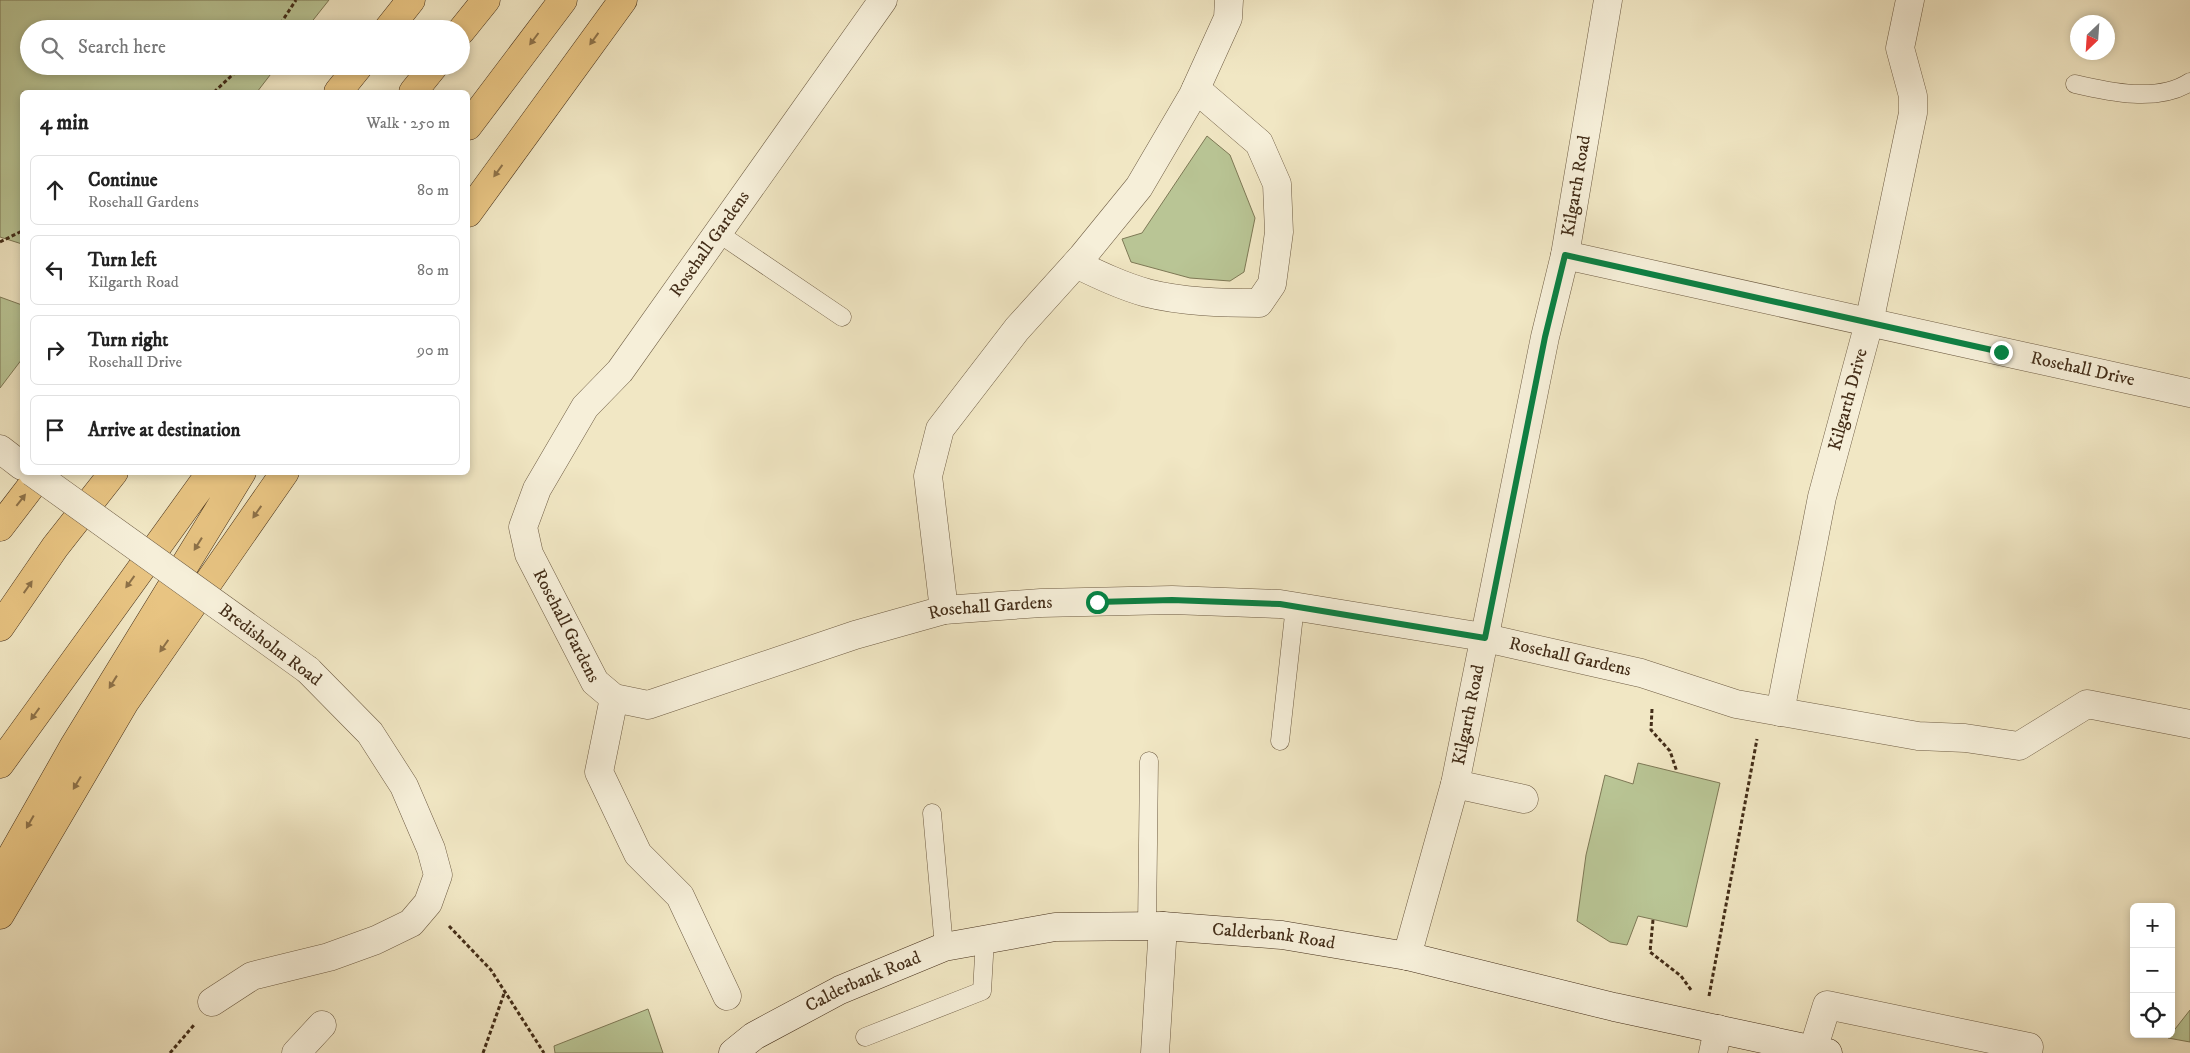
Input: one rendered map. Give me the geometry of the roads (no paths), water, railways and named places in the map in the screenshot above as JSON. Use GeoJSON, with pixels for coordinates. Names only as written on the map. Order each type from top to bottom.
{"type":"FeatureCollection","features":[{"type":"Feature","properties":{"kind":"highway"},"geometry":{"type":"LineString","coordinates":[[395,20],[411,0]]}},
{"type":"Feature","properties":{"kind":"highway"},"geometry":{"type":"LineString","coordinates":[[470,20],[486,0]]}},
{"type":"Feature","properties":{"kind":"highway"},"geometry":{"type":"LineString","coordinates":[[470,123],[563,0]]}},
{"type":"Feature","properties":{"kind":"highway"},"geometry":{"type":"LineString","coordinates":[[470,210],[623,0]]}},
{"type":"Feature","properties":{"kind":"highway"},"geometry":{"type":"LineString","coordinates":[[340,90],[352,75]]}},
{"type":"Feature","properties":{"kind":"highway"},"geometry":{"type":"LineString","coordinates":[[415,90],[427,75]]}},
{"type":"Feature","properties":{"kind":"highway"},"geometry":{"type":"LineString","coordinates":[[0,527],[40,475]]}},
{"type":"Feature","properties":{"kind":"highway"},"geometry":{"type":"LineString","coordinates":[[0,627],[55,547],[112,475]]}},
{"type":"Feature","properties":{"kind":"highway"},"geometry":{"type":"LineString","coordinates":[[0,764],[209,475]]}},
{"type":"Feature","properties":{"kind":"highway"},"geometry":{"type":"LineString","coordinates":[[0,876],[75,744],[240,475]]}},
{"type":"Feature","properties":{"kind":"highway"},"geometry":{"type":"LineString","coordinates":[[0,916],[125,702],[283,475]]}},
{"type":"Feature","properties":{"kind":"street","name":"Rosehall Gardens"},"geometry":{"type":"LineString","coordinates":[[883,0],[620,371],[585,407],[537,489],[523,527],[529,554],[595,682],[614,698],[648,705],[855,635],[944,610],[1041,603],[1172,600],[1295,606],[1485,638],[1655,678],[1736,704],[1918,736],[1965,738],[2019,746],[2087,704],[2190,724]]}},
{"type":"Feature","properties":{"kind":"street"},"geometry":{"type":"LineString","coordinates":[[944,610],[928,476],[940,429],[1017,329],[1076,264],[1139,187],[1196,89],[1228,18],[1229,0]]}},
{"type":"Feature","properties":{"kind":"street","name":"Kilgarth Road"},"geometry":{"type":"LineString","coordinates":[[1407,956],[1455,784],[1545,337],[1565,255],[1608,0]]}},
{"type":"Feature","properties":{"kind":"street","name":"Kilgarth Drive"},"geometry":{"type":"LineString","coordinates":[[1772,710],[1822,497],[1869,322],[1913,113],[1913,96],[1900,48],[1910,0]]}},
{"type":"Feature","properties":{"kind":"street"},"geometry":{"type":"LineString","coordinates":[[1076,264],[1106,278],[1148,293],[1216,303],[1259,303],[1272,284],[1279,232],[1277,184],[1259,143],[1196,89]]}},
{"type":"Feature","properties":{"kind":"street","name":"Rosehall Drive"},"geometry":{"type":"LineString","coordinates":[[1565,255],[2190,393]]}},
{"type":"Feature","properties":{"kind":"street"},"geometry":{"type":"LineString","coordinates":[[0,450],[20,465]]}},
{"type":"Feature","properties":{"kind":"street","name":"Bredisholm Road"},"geometry":{"type":"LineString","coordinates":[[36,475],[308,670],[370,733],[404,786],[431,849],[438,875],[428,904],[410,923],[376,940],[329,957],[252,976],[212,1002]]}},
{"type":"Feature","properties":{"kind":"street"},"geometry":{"type":"LineString","coordinates":[[614,698],[599,772],[638,854],[680,896],[728,996]]}},
{"type":"Feature","properties":{"kind":"street"},"geometry":{"type":"LineString","coordinates":[[1455,784],[1524,799]]}},
{"type":"Feature","properties":{"kind":"street","name":"Calderbank Road"},"geometry":{"type":"LineString","coordinates":[[733,1053],[754,1036],[840,990],[944,948],[1055,927],[1155,927],[1282,935],[1407,956],[1614,1007],[1705,1033],[1820,1051]]}},
{"type":"Feature","properties":{"kind":"street"},"geometry":{"type":"LineString","coordinates":[[1155,927],[1155,1053]]}},
{"type":"Feature","properties":{"kind":"street"},"geometry":{"type":"LineString","coordinates":[[1820,1051],[1827,1005],[2029,1047],[2028,1053]]}},
{"type":"Feature","properties":{"kind":"street"},"geometry":{"type":"LineString","coordinates":[[296,1053],[322,1026]]}},
{"type":"Feature","properties":{"kind":"lane"},"geometry":{"type":"LineString","coordinates":[[2075,84],[2110,92],[2151,93],[2168,92],[2190,82]]}},
{"type":"Feature","properties":{"kind":"lane"},"geometry":{"type":"LineString","coordinates":[[718,233],[842,317]]}},
{"type":"Feature","properties":{"kind":"lane"},"geometry":{"type":"LineString","coordinates":[[1280,741],[1295,606]]}},
{"type":"Feature","properties":{"kind":"lane"},"geometry":{"type":"LineString","coordinates":[[1149,761],[1155,927]]}},
{"type":"Feature","properties":{"kind":"lane"},"geometry":{"type":"LineString","coordinates":[[932,813],[944,948]]}},
{"type":"Feature","properties":{"kind":"lane"},"geometry":{"type":"LineString","coordinates":[[864,1038],[982,991],[985,939]]}}]}
